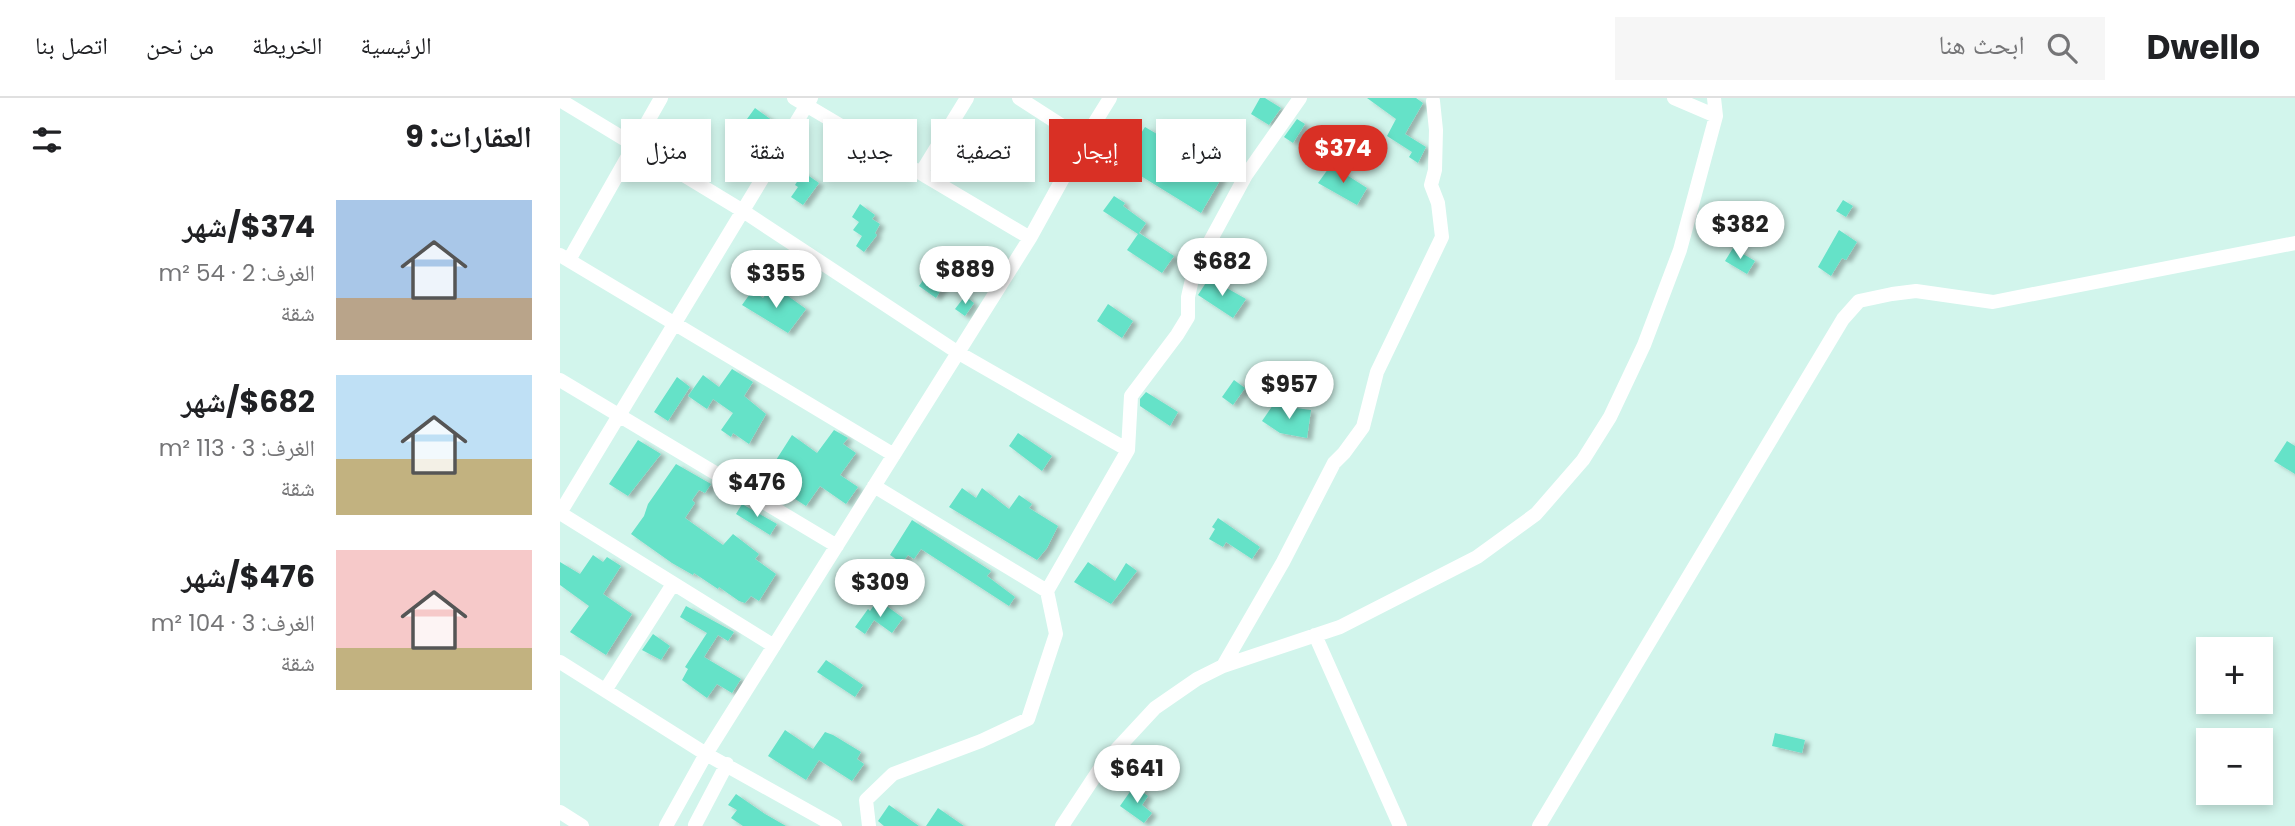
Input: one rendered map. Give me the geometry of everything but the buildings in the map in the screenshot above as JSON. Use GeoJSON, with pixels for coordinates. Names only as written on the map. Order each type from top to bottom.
{"type":"FeatureCollection","features":[{"type":"Feature","properties":{"kind":"street"},"geometry":{"type":"LineString","coordinates":[[648,119],[661,98]]}},
{"type":"Feature","properties":{"kind":"street"},"geometry":{"type":"LineString","coordinates":[[921,173],[967,98]]}},
{"type":"Feature","properties":{"kind":"street"},"geometry":{"type":"LineString","coordinates":[[1019,98],[1052,119]]}},
{"type":"Feature","properties":{"kind":"street"},"geometry":{"type":"LineString","coordinates":[[1097,119],[1110,98]]}},
{"type":"Feature","properties":{"kind":"street"},"geometry":{"type":"LineString","coordinates":[[869,826],[866,800],[893,774],[981,741],[1028,719],[1056,634],[1046,591],[1128,450],[1131,397],[1188,317],[1192,275],[1246,175],[1300,98]]}},
{"type":"Feature","properties":{"kind":"street"},"geometry":{"type":"LineString","coordinates":[[1674,98],[1716,116]]}},
{"type":"Feature","properties":{"kind":"street"},"geometry":{"type":"LineString","coordinates":[[1062,826],[1103,764],[1155,708],[1197,679],[1223,666],[1340,627],[1477,556],[1536,514],[1583,460],[1610,417],[1644,345],[1680,250],[1716,116],[1714,98]]}},
{"type":"Feature","properties":{"kind":"street"},"geometry":{"type":"LineString","coordinates":[[1223,666],[1283,562],[1334,463],[1363,427],[1377,372],[1442,237],[1438,203],[1431,185],[1435,170],[1436,130],[1432,99]]}},
{"type":"Feature","properties":{"kind":"street"},"geometry":{"type":"LineString","coordinates":[[560,100],[621,138]]}},
{"type":"Feature","properties":{"kind":"street"},"geometry":{"type":"LineString","coordinates":[[774,646],[560,513],[743,211],[804,101],[1030,237]]}},
{"type":"Feature","properties":{"kind":"street"},"geometry":{"type":"LineString","coordinates":[[621,164],[564,257],[894,456]]}},
{"type":"Feature","properties":{"kind":"street"},"geometry":{"type":"LineString","coordinates":[[695,182],[957,352],[1128,450]]}},
{"type":"Feature","properties":{"kind":"street"},"geometry":{"type":"LineString","coordinates":[[666,826],[706,754],[1030,237],[1061,182]]}},
{"type":"Feature","properties":{"kind":"street"},"geometry":{"type":"LineString","coordinates":[[1539,826],[1843,319],[1859,301],[1916,290],[1993,302],[2295,243]]}},
{"type":"Feature","properties":{"kind":"street"},"geometry":{"type":"LineString","coordinates":[[560,380],[837,545]]}},
{"type":"Feature","properties":{"kind":"street"},"geometry":{"type":"LineString","coordinates":[[874,486],[1046,591]]}},
{"type":"Feature","properties":{"kind":"street"},"geometry":{"type":"LineString","coordinates":[[606,689],[674,584]]}},
{"type":"Feature","properties":{"kind":"street"},"geometry":{"type":"LineString","coordinates":[[1315,635],[1400,826]]}},
{"type":"Feature","properties":{"kind":"street"},"geometry":{"type":"LineString","coordinates":[[560,662],[706,754],[835,826]]}},
{"type":"Feature","properties":{"kind":"street"},"geometry":{"type":"LineString","coordinates":[[675,812],[696,825],[727,764]]}},
{"type":"Feature","properties":{"kind":"street"},"geometry":{"type":"LineString","coordinates":[[560,812],[582,826]]}}]}
